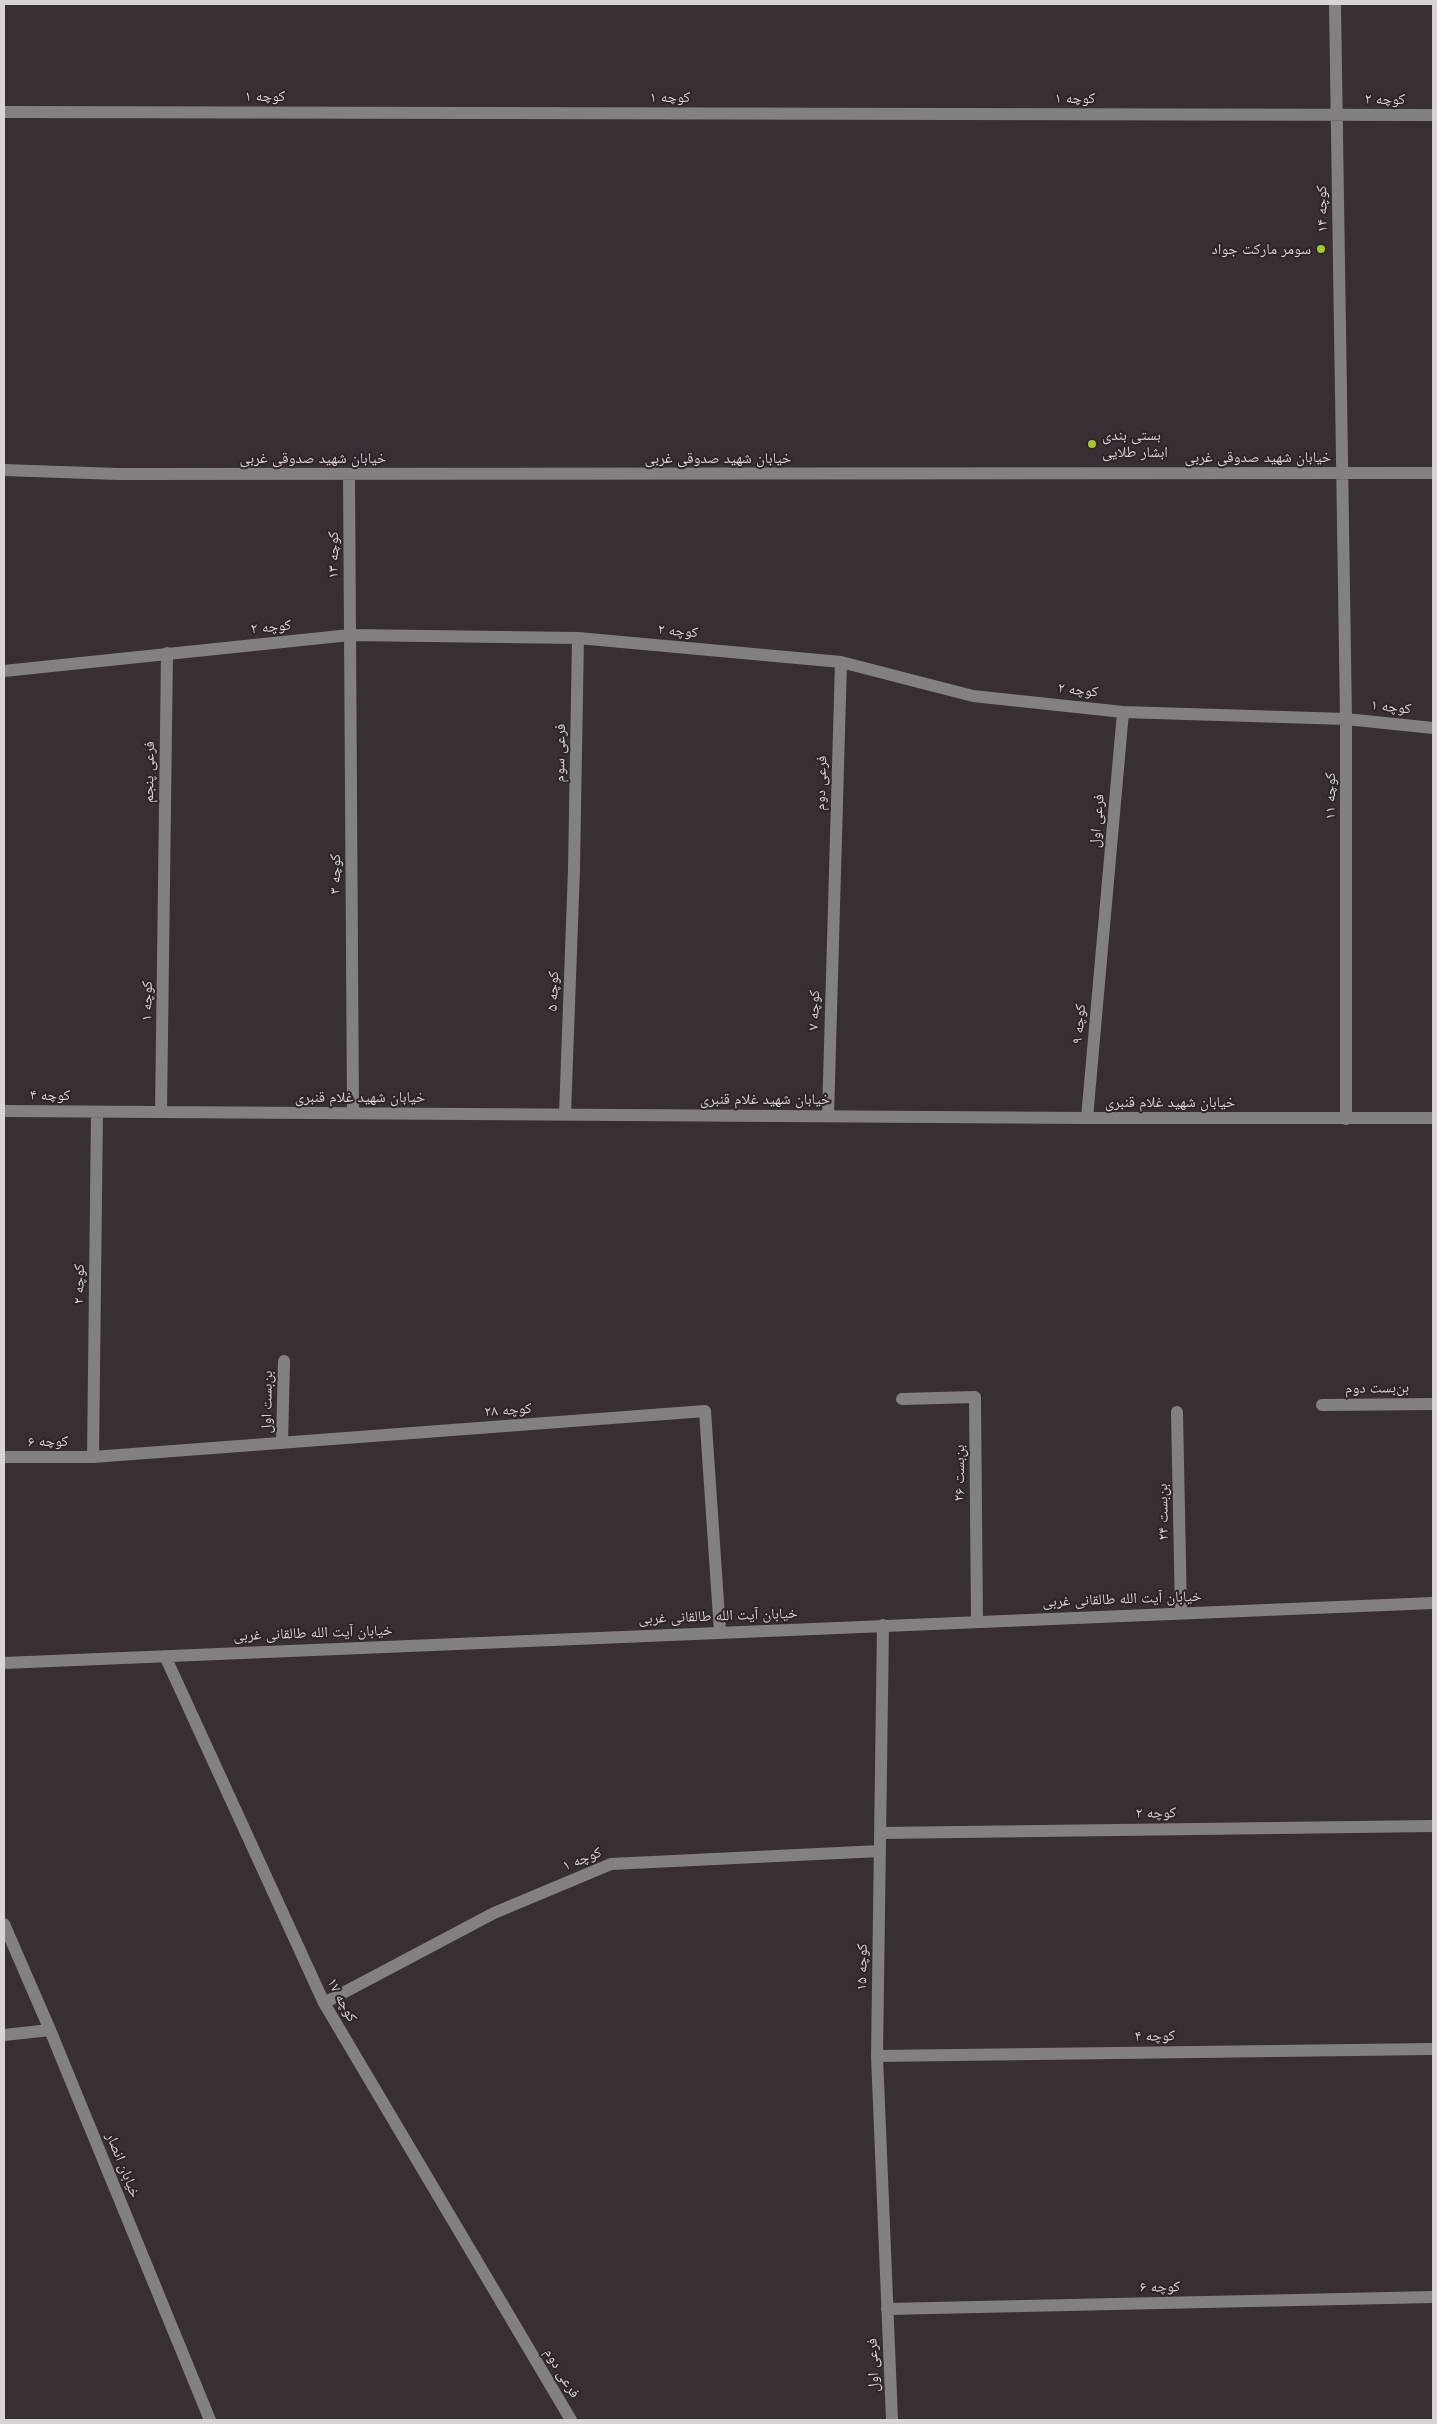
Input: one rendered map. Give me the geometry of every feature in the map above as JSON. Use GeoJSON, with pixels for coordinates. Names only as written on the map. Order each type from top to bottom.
{"type":"FeatureCollection","features":[{"type":"Feature","properties":{"kind":"street","name":"کوچه ۱۴"},"geometry":{"type":"LineString","coordinates":[[1335,4],[1343,473]]}},
{"type":"Feature","properties":{"kind":"street","name":"کوچه ۱"},"geometry":{"type":"LineString","coordinates":[[4,112],[1337,115]]}},
{"type":"Feature","properties":{"kind":"street","name":"کوچه ۲"},"geometry":{"type":"LineString","coordinates":[[1337,115],[1433,115]]}},
{"type":"Feature","properties":{"kind":"street","name":"خیابان شهید صدوقی غربی"},"geometry":{"type":"LineString","coordinates":[[4,470],[118,474],[1433,473]]}},
{"type":"Feature","properties":{"kind":"street","name":"کوچه ۱۱"},"geometry":{"type":"LineString","coordinates":[[1343,473],[1346,719],[1346,1119]]}},
{"type":"Feature","properties":{"kind":"street","name":"کوچه ۱۳"},"geometry":{"type":"LineString","coordinates":[[349,474],[350,635]]}},
{"type":"Feature","properties":{"kind":"street","name":"کوچه ۲"},"geometry":{"type":"LineString","coordinates":[[4,670],[350,635],[578,638],[841,662],[973,696],[1123,712],[1346,719]]}},
{"type":"Feature","properties":{"kind":"street","name":"کوچه ۳"},"geometry":{"type":"LineString","coordinates":[[350,635],[353,1113]]}},
{"type":"Feature","properties":{"kind":"street","name":"فرعی سوم"},"geometry":{"type":"LineString","coordinates":[[574,869],[578,638]]}},
{"type":"Feature","properties":{"kind":"street","name":"فرعی پنجم"},"geometry":{"type":"LineString","coordinates":[[164,891],[167,654]]}},
{"type":"Feature","properties":{"kind":"street","name":"فرعی دوم"},"geometry":{"type":"LineString","coordinates":[[833,905],[841,662]]}},
{"type":"Feature","properties":{"kind":"street","name":"فرعی اول"},"geometry":{"type":"LineString","coordinates":[[1103,933],[1123,712]]}},
{"type":"Feature","properties":{"kind":"street","name":"کوچه ۱"},"geometry":{"type":"LineString","coordinates":[[1346,719],[1433,728]]}},
{"type":"Feature","properties":{"kind":"street","name":"کوچه ۵"},"geometry":{"type":"LineString","coordinates":[[565,1114],[574,869]]}},
{"type":"Feature","properties":{"kind":"street","name":"کوچه ۱"},"geometry":{"type":"LineString","coordinates":[[161,1112],[164,891]]}},
{"type":"Feature","properties":{"kind":"street","name":"کوچه ۷"},"geometry":{"type":"LineString","coordinates":[[828,1116],[833,905]]}},
{"type":"Feature","properties":{"kind":"street","name":"کوچه ۹"},"geometry":{"type":"LineString","coordinates":[[1086,1118],[1103,933]]}},
{"type":"Feature","properties":{"kind":"street","name":"کوچه ۴"},"geometry":{"type":"LineString","coordinates":[[4,1111],[97,1112]]}},
{"type":"Feature","properties":{"kind":"street","name":"کوچه ۲"},"geometry":{"type":"LineString","coordinates":[[93,1457],[97,1112]]}},
{"type":"Feature","properties":{"kind":"street","name":"خیابان شهید غلام قنبری"},"geometry":{"type":"LineString","coordinates":[[97,1112],[1086,1118],[1433,1118]]}},
{"type":"Feature","properties":{"kind":"street","name":"بن‌بست اول"},"geometry":{"type":"LineString","coordinates":[[282,1443],[284,1361]]}},
{"type":"Feature","properties":{"kind":"street","name":"بن‌بست ۲۶"},"geometry":{"type":"LineString","coordinates":[[902,1399],[975,1397],[976,1621]]}},
{"type":"Feature","properties":{"kind":"street","name":"بن‌بست دوم"},"geometry":{"type":"LineString","coordinates":[[1322,1405],[1433,1404]]}},
{"type":"Feature","properties":{"kind":"street","name":"کوچه ۲۸"},"geometry":{"type":"LineString","coordinates":[[93,1457],[704,1411],[720,1632]]}},
{"type":"Feature","properties":{"kind":"street","name":"بن‌بست ۲۴"},"geometry":{"type":"LineString","coordinates":[[1177,1412],[1181,1612]]}},
{"type":"Feature","properties":{"kind":"street","name":"کوچه ۶"},"geometry":{"type":"LineString","coordinates":[[4,1457],[93,1457]]}},
{"type":"Feature","properties":{"kind":"street","name":"خیابان آیت الله طالقانی غربی"},"geometry":{"type":"LineString","coordinates":[[4,1663],[1181,1612],[1433,1603]]}},
{"type":"Feature","properties":{"kind":"street","name":"کوچه ۱۵"},"geometry":{"type":"LineString","coordinates":[[883,1625],[877,2056],[887,2309]]}},
{"type":"Feature","properties":{"kind":"street","name":"کوچه ۱۷"},"geometry":{"type":"LineString","coordinates":[[165,1656],[324,2003],[524,2342]]}},
{"type":"Feature","properties":{"kind":"street","name":"کوچه ۲"},"geometry":{"type":"LineString","coordinates":[[880,1833],[1433,1826]]}},
{"type":"Feature","properties":{"kind":"street","name":"کوچه ۱"},"geometry":{"type":"LineString","coordinates":[[324,2003],[494,1913],[611,1864],[880,1850]]}},
{"type":"Feature","properties":{"kind":"street","name":"خیابان انصار"},"geometry":{"type":"LineString","coordinates":[[4,1924],[50,2030],[210,2420]]}},
{"type":"Feature","properties":{"kind":"street"},"geometry":{"type":"LineString","coordinates":[[4,2035],[50,2030]]}},
{"type":"Feature","properties":{"kind":"street","name":"کوچه ۴"},"geometry":{"type":"LineString","coordinates":[[877,2056],[1433,2049]]}},
{"type":"Feature","properties":{"kind":"street","name":"کوچه ۶"},"geometry":{"type":"LineString","coordinates":[[887,2309],[1433,2297]]}},
{"type":"Feature","properties":{"kind":"street","name":"فرعی اول"},"geometry":{"type":"LineString","coordinates":[[887,2309],[892,2420]]}},
{"type":"Feature","properties":{"kind":"street","name":"فرعی دوم"},"geometry":{"type":"LineString","coordinates":[[524,2342],[571,2420]]}},
{"type":"Feature","properties":{"kind":"place","name":"سومر مارکت جواد"},"geometry":{"type":"Point","coordinates":[1321,249]}},
{"type":"Feature","properties":{"kind":"place","name":"بستی بندی ابشار طلایی"},"geometry":{"type":"Point","coordinates":[1092,444]}}]}
